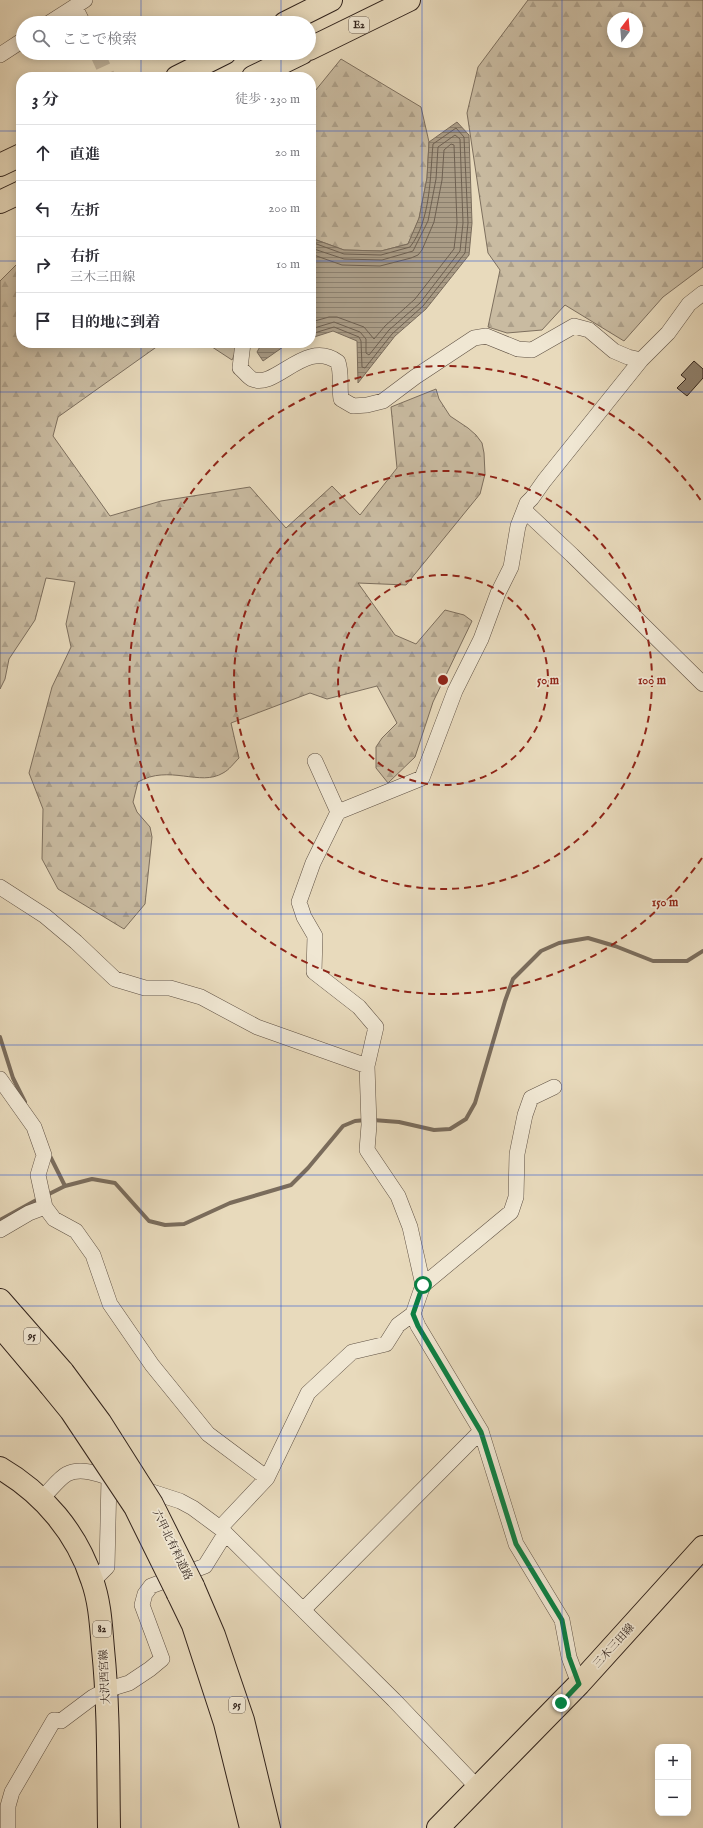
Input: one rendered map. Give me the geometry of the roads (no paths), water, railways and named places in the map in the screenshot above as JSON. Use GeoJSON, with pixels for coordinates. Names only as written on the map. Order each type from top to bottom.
{"type":"FeatureCollection","features":[{"type":"Feature","properties":{"kind":"main road"},"geometry":{"type":"LineString","coordinates":[[299,16],[331,0]]}},
{"type":"Feature","properties":{"kind":"main road","name":"E2"},"geometry":{"type":"LineString","coordinates":[[316,46],[409,0]]}},
{"type":"Feature","properties":{"kind":"main road"},"geometry":{"type":"LineString","coordinates":[[187,72],[211,60]]}},
{"type":"Feature","properties":{"kind":"main road"},"geometry":{"type":"LineString","coordinates":[[263,72],[288,60]]}},
{"type":"Feature","properties":{"kind":"main road"},"geometry":{"type":"LineString","coordinates":[[0,165],[16,157]]}},
{"type":"Feature","properties":{"kind":"main road"},"geometry":{"type":"LineString","coordinates":[[0,202],[16,194]]}},
{"type":"Feature","properties":{"kind":"main road","name":"六甲北有料道路"},"geometry":{"type":"LineString","coordinates":[[0,1300],[56,1378],[71,1411],[135,1507],[185,1590],[214,1634],[243,1720],[269,1828]]}},
{"type":"Feature","properties":{"kind":"main road","name":"六甲北有料道路"},"geometry":{"type":"LineString","coordinates":[[0,1326],[56,1378]]}},
{"type":"Feature","properties":{"kind":"main road","name":"大沢西宮線"},"geometry":{"type":"LineString","coordinates":[[0,1468],[12,1475],[42,1498],[66,1528],[82,1556],[93,1581],[101,1620],[106,1690],[108,1828]]}},
{"type":"Feature","properties":{"kind":"main road","name":"三木三田線"},"geometry":{"type":"LineString","coordinates":[[438,1828],[579,1684],[703,1547]]}},
{"type":"Feature","properties":{"kind":"main road","name":"六甲北有料道路"},"geometry":{"type":"LineString","coordinates":[[185,1590],[193,1625],[225,1723],[251,1828]]}},
{"type":"Feature","properties":{"kind":"street"},"geometry":{"type":"LineString","coordinates":[[60,16],[80,3],[82,16]]}},
{"type":"Feature","properties":{"kind":"street"},"geometry":{"type":"LineString","coordinates":[[0,55],[16,45]]}},
{"type":"Feature","properties":{"kind":"street"},"geometry":{"type":"LineString","coordinates":[[423,1285],[410,1227],[398,1196],[367,1150],[369,1125],[367,1066],[376,1027],[359,1008],[314,972],[315,936],[304,917],[299,902],[313,863],[338,812],[422,778],[455,691],[481,639],[498,593],[511,567],[518,526],[527,503],[641,360],[668,333],[689,304],[703,293]]}},
{"type":"Feature","properties":{"kind":"street"},"geometry":{"type":"LineString","coordinates":[[242,348],[240,368],[252,379],[263,381],[316,354],[331,356],[340,366],[339,386],[341,399],[352,406],[367,405],[383,401],[448,354],[474,338],[486,336],[518,349],[532,350],[574,326],[589,330],[614,351],[628,357],[641,360]]}},
{"type":"Feature","properties":{"kind":"street"},"geometry":{"type":"LineString","coordinates":[[524,511],[572,555],[703,684]]}},
{"type":"Feature","properties":{"kind":"street"},"geometry":{"type":"LineString","coordinates":[[315,761],[338,812]]}},
{"type":"Feature","properties":{"kind":"street"},"geometry":{"type":"LineString","coordinates":[[0,887],[45,916],[76,942],[115,979],[145,988],[170,988],[201,997],[257,1027],[367,1066]]}},
{"type":"Feature","properties":{"kind":"street"},"geometry":{"type":"LineString","coordinates":[[0,1079],[34,1127],[44,1155],[38,1175],[44,1207],[54,1219],[76,1231],[93,1255],[110,1304],[152,1365],[208,1434],[267,1478]]}},
{"type":"Feature","properties":{"kind":"street"},"geometry":{"type":"LineString","coordinates":[[8,1828],[8,1806],[12,1792],[54,1720],[61,1721],[93,1697],[106,1690],[129,1683],[150,1669],[162,1658],[142,1605],[145,1594],[151,1586],[205,1566],[222,1531],[267,1478],[308,1393],[352,1352],[386,1344],[398,1325],[413,1314],[423,1285],[511,1212],[516,1197],[517,1154],[525,1115],[531,1098],[554,1087]]}},
{"type":"Feature","properties":{"kind":"street"},"geometry":{"type":"LineString","coordinates":[[0,1230],[29,1213],[44,1207]]}},
{"type":"Feature","properties":{"kind":"street"},"geometry":{"type":"LineString","coordinates":[[413,1314],[418,1326],[481,1432],[516,1544],[562,1620],[569,1657],[579,1684]]}},
{"type":"Feature","properties":{"kind":"street"},"geometry":{"type":"LineString","coordinates":[[303,1610],[481,1432]]}},
{"type":"Feature","properties":{"kind":"street"},"geometry":{"type":"LineString","coordinates":[[42,1498],[67,1474],[81,1472],[95,1473],[180,1501],[193,1508],[222,1531],[303,1610],[388,1694],[478,1788]]}},
{"type":"Feature","properties":{"kind":"street"},"geometry":{"type":"LineString","coordinates":[[93,1581],[107,1567],[109,1478]]}},
{"type":"Feature","properties":{"kind":"water"},"geometry":{"type":"Polygon","coordinates":[[[457,122],[469,135],[472,223],[469,255],[426,309],[395,336],[358,383],[357,341],[333,331],[316,336],[316,240],[344,250],[381,251],[408,244],[419,218],[427,178],[429,142],[457,122]]]}},
{"type":"Feature","properties":{"kind":"water"},"geometry":{"type":"Polygon","coordinates":[[[259,348],[282,348],[263,361],[257,352],[259,348]]]}},
{"type":"Feature","properties":{"kind":"waterway"},"geometry":{"type":"LineString","coordinates":[[373,1120],[399,1122],[434,1130],[450,1129],[466,1119],[475,1103],[505,1001],[513,979],[541,951],[559,943],[588,938],[615,946],[653,961],[687,961],[703,951]]}},
{"type":"Feature","properties":{"kind":"waterway"},"geometry":{"type":"LineString","coordinates":[[0,1037],[13,1078],[25,1102]]}},
{"type":"Feature","properties":{"kind":"waterway"},"geometry":{"type":"LineString","coordinates":[[47,1195],[65,1186],[92,1179],[115,1183],[149,1221],[165,1225],[184,1224],[230,1203],[291,1185],[308,1168],[343,1126],[355,1121],[366,1120]]}},
{"type":"Feature","properties":{"kind":"waterway"},"geometry":{"type":"LineString","coordinates":[[49,1154],[65,1186]]}},
{"type":"Feature","properties":{"kind":"waterway"},"geometry":{"type":"LineString","coordinates":[[0,1220],[40,1198]]}},
{"type":"Feature","properties":{"kind":"tunnel"},"geometry":{"type":"LineString","coordinates":[[100,60],[106,72]]}}]}
